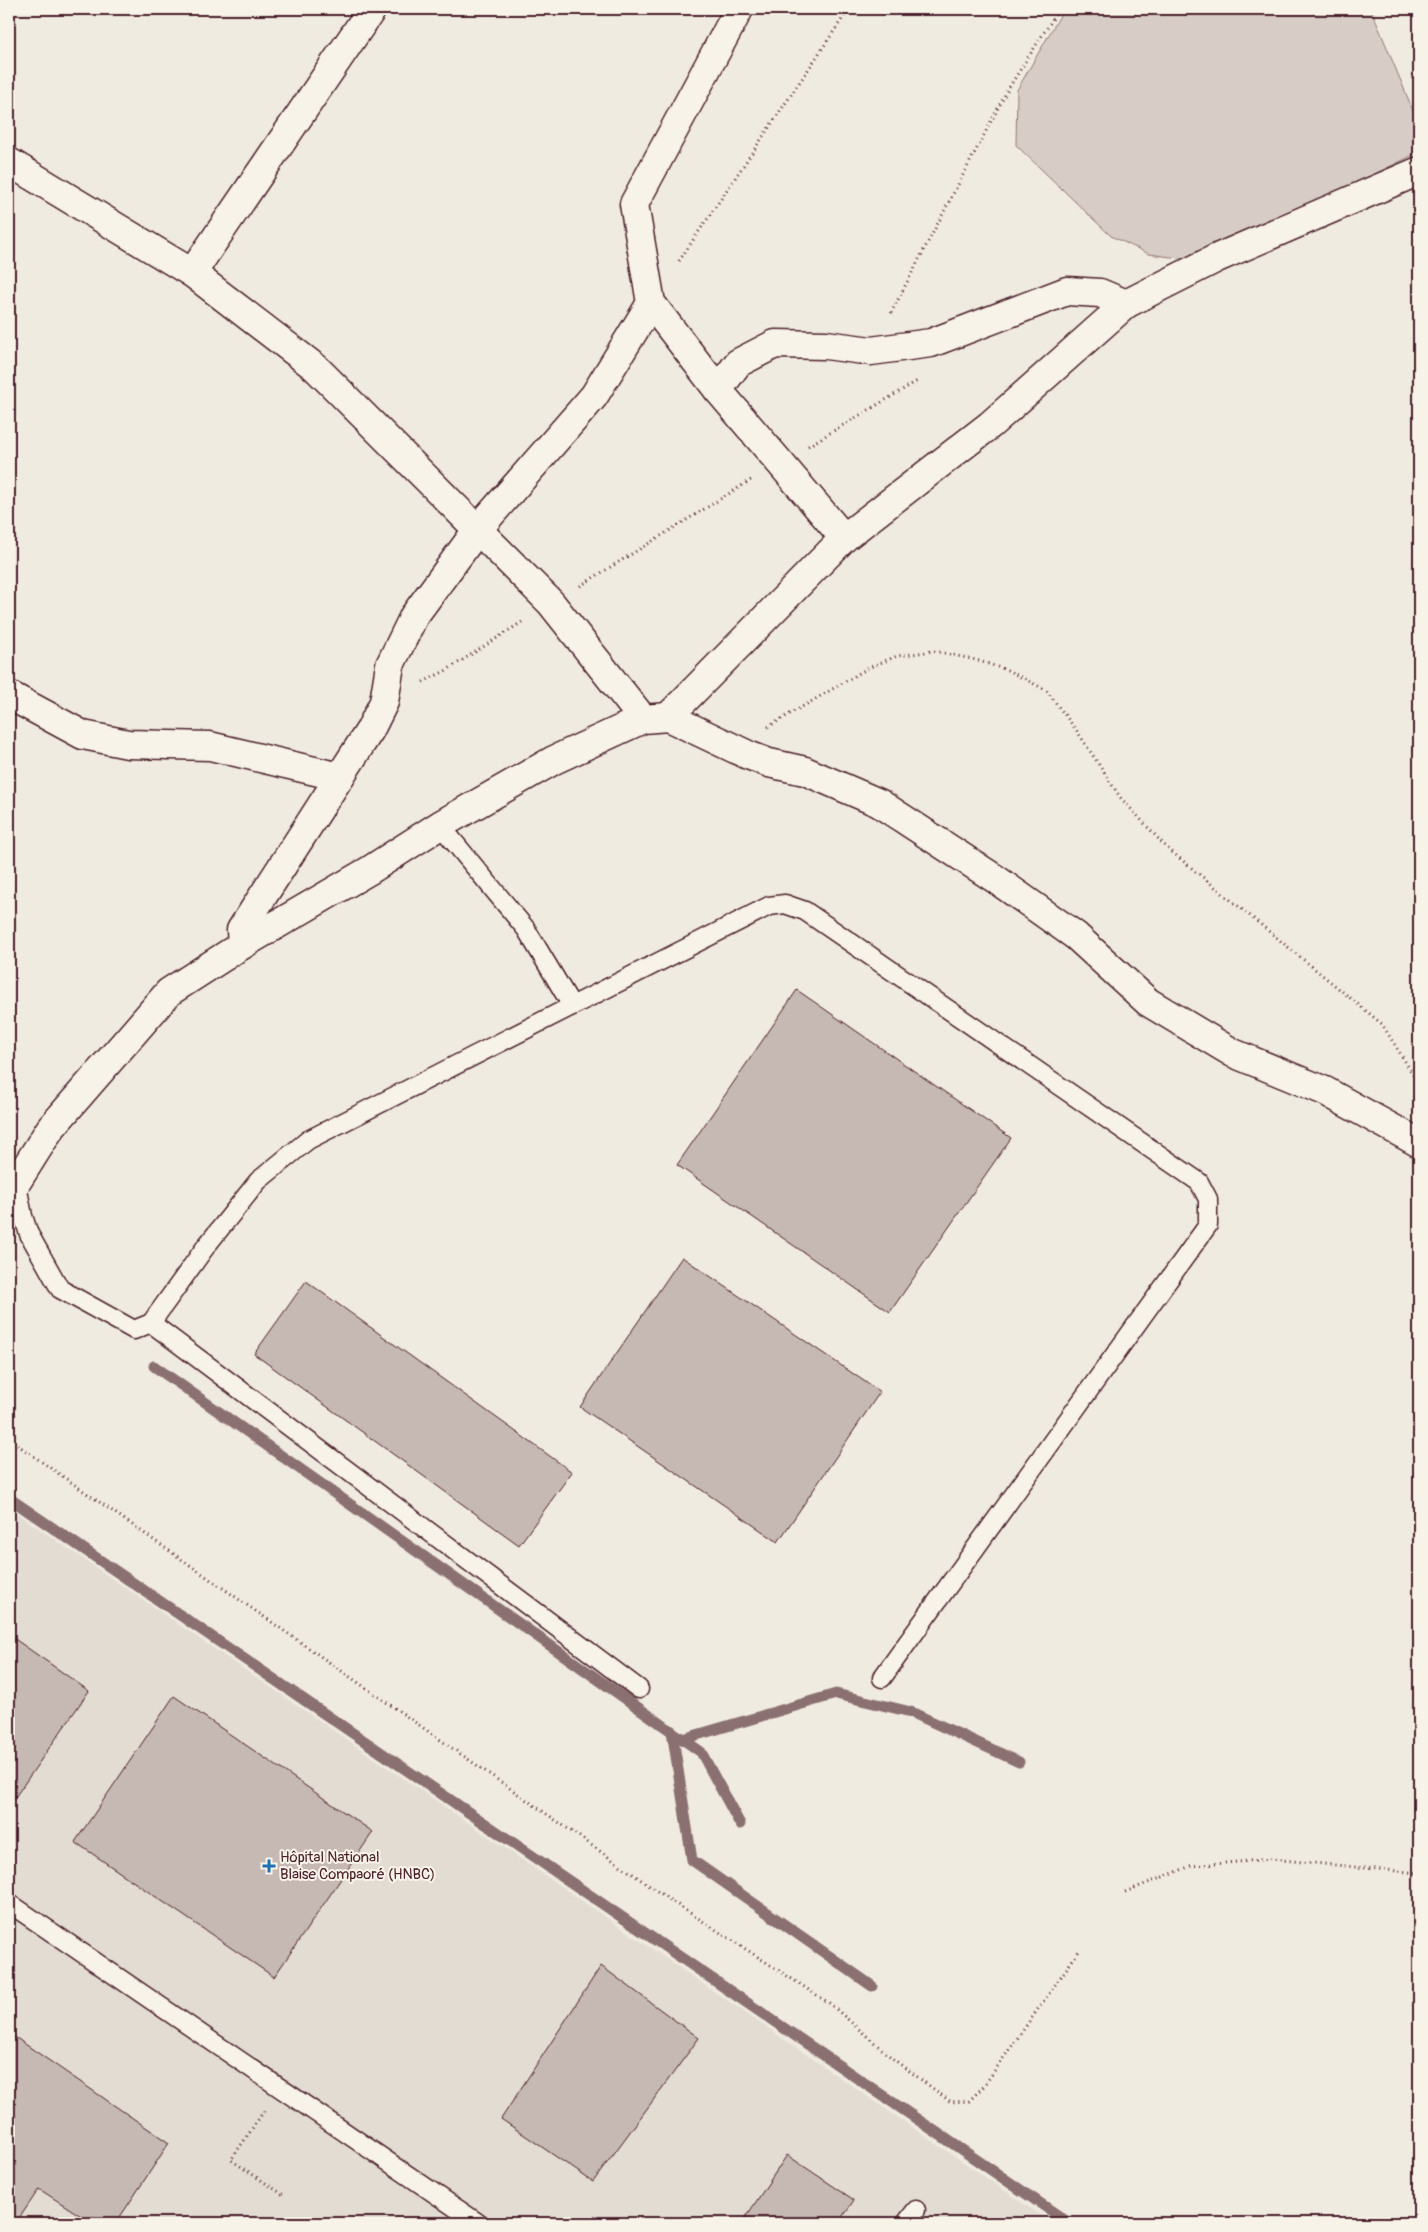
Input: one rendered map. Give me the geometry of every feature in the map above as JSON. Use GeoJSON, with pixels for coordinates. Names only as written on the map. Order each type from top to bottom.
{"type":"FeatureCollection","features":[{"type":"Feature","properties":{"kind":"street"},"geometry":{"type":"LineString","coordinates":[[192,274],[372,9]]}},
{"type":"Feature","properties":{"kind":"street"},"geometry":{"type":"LineString","coordinates":[[739,9],[634,204],[651,303],[718,390],[844,538]]}},
{"type":"Feature","properties":{"kind":"street"},"geometry":{"type":"LineString","coordinates":[[9,162],[192,274],[316,368],[551,603],[656,718],[769,763],[805,771],[879,803],[998,880],[1076,936],[1148,1002],[1233,1053],[1325,1091],[1419,1143]]}},
{"type":"Feature","properties":{"kind":"street"},"geometry":{"type":"LineString","coordinates":[[12,1187],[22,1153],[50,1129],[169,992],[242,945],[370,870],[440,825],[554,760],[656,718],[844,538],[990,425],[1126,304],[1217,258],[1419,171]]}},
{"type":"Feature","properties":{"kind":"street"},"geometry":{"type":"LineString","coordinates":[[718,390],[738,364],[775,344],[826,345],[871,352],[931,343],[1068,291],[1100,293],[1126,304]]}},
{"type":"Feature","properties":{"kind":"street"},"geometry":{"type":"LineString","coordinates":[[242,945],[241,930],[370,730],[384,702],[390,665],[414,616],[478,529],[594,396],[651,303]]}},
{"type":"Feature","properties":{"kind":"street"},"geometry":{"type":"LineString","coordinates":[[9,695],[83,735],[128,744],[210,746],[340,777]]}},
{"type":"Feature","properties":{"kind":"lane"},"geometry":{"type":"LineString","coordinates":[[440,825],[526,929],[572,1006]]}},
{"type":"Feature","properties":{"kind":"lane"},"geometry":{"type":"LineString","coordinates":[[12,1187],[29,1234],[60,1289],[134,1330],[151,1323],[207,1245],[258,1181],[308,1140],[770,906],[785,904],[806,911],[1191,1176],[1199,1182],[1208,1199],[1208,1225],[882,1678]]}},
{"type":"Feature","properties":{"kind":"lane"},"geometry":{"type":"LineString","coordinates":[[151,1323],[639,1689]]}},
{"type":"Feature","properties":{"kind":"lane"},"geometry":{"type":"LineString","coordinates":[[9,1903],[478,2223]]}},
{"type":"Feature","properties":{"kind":"path"},"geometry":{"type":"LineString","coordinates":[[651,303],[849,9]]}},
{"type":"Feature","properties":{"kind":"path"},"geometry":{"type":"LineString","coordinates":[[871,352],[1008,89],[1059,9]]}},
{"type":"Feature","properties":{"kind":"path"},"geometry":{"type":"LineString","coordinates":[[384,702],[447,670],[551,603],[780,462],[924,377]]}},
{"type":"Feature","properties":{"kind":"path"},"geometry":{"type":"LineString","coordinates":[[769,763],[762,743],[769,726],[868,668],[897,656],[934,651],[976,660],[1007,670],[1046,690],[1077,730],[1120,797],[1166,847],[1382,1024],[1419,1084]]}},
{"type":"Feature","properties":{"kind":"path"},"geometry":{"type":"LineString","coordinates":[[9,1438],[670,1900],[829,2003],[892,2058],[950,2102],[969,2101],[983,2087],[1079,1951]]}},
{"type":"Feature","properties":{"kind":"path"},"geometry":{"type":"LineString","coordinates":[[1124,1892],[1191,1866],[1271,1859],[1419,1873]]}},
{"type":"Feature","properties":{"kind":"path"},"geometry":{"type":"LineString","coordinates":[[266,2108],[231,2160],[285,2196]]}},
{"type":"Feature","properties":{"kind":"shaded area"},"geometry":{"type":"Polygon","coordinates":[[[1066,9],[1371,9],[1419,125],[1419,152],[1201,261],[1149,254],[1111,236],[1016,145],[1017,90],[1061,14],[1066,9]]]}},
{"type":"Feature","properties":{"kind":"shaded area","name":"Hôpital National Blaise Compaoré (HNBC)"},"geometry":{"type":"Polygon","coordinates":[[[9,1508],[1052,2223],[9,2223],[9,1508]]]}},
{"type":"Feature","properties":{"kind":"building"},"geometry":{"type":"Polygon","coordinates":[[[797,990],[1011,1138],[890,1312],[677,1165],[797,990]]]}},
{"type":"Feature","properties":{"kind":"building"},"geometry":{"type":"Polygon","coordinates":[[[682,1257],[880,1392],[778,1542],[580,1407],[682,1257]]]}},
{"type":"Feature","properties":{"kind":"building"},"geometry":{"type":"Polygon","coordinates":[[[306,1281],[572,1472],[519,1545],[254,1354],[306,1281]]]}},
{"type":"Feature","properties":{"kind":"building"},"geometry":{"type":"Polygon","coordinates":[[[9,1635],[89,1691],[13,1800],[9,1797],[9,1635]]]}},
{"type":"Feature","properties":{"kind":"building"},"geometry":{"type":"Polygon","coordinates":[[[174,1696],[373,1832],[274,1977],[75,1842],[174,1696]]]}},
{"type":"Feature","properties":{"kind":"building"},"geometry":{"type":"Polygon","coordinates":[[[601,1966],[699,2038],[593,2182],[501,2119],[601,1966]]]}},
{"type":"Feature","properties":{"kind":"building"},"geometry":{"type":"Polygon","coordinates":[[[9,2033],[169,2143],[116,2223],[92,2223],[39,2189],[16,2223],[9,2223],[9,2033]]]}},
{"type":"Feature","properties":{"kind":"building"},"geometry":{"type":"Polygon","coordinates":[[[787,2155],[854,2200],[838,2223],[742,2223],[787,2155]]]}},
{"type":"Feature","properties":{"kind":"waterway"},"geometry":{"type":"LineString","coordinates":[[154,1366],[701,1752],[740,1824]]}},
{"type":"Feature","properties":{"kind":"waterway"},"geometry":{"type":"LineString","coordinates":[[9,1498],[1069,2223]]}},
{"type":"Feature","properties":{"kind":"waterway"},"geometry":{"type":"LineString","coordinates":[[683,1739],[836,1694],[911,1712],[1019,1762]]}},
{"type":"Feature","properties":{"kind":"waterway"},"geometry":{"type":"LineString","coordinates":[[672,1731],[692,1860],[872,1986]]}},
{"type":"Feature","properties":{"kind":"place","name":"Hôpital National Blaise Compaoré (HNBC)"},"geometry":{"type":"Point","coordinates":[269,1866]}}]}
